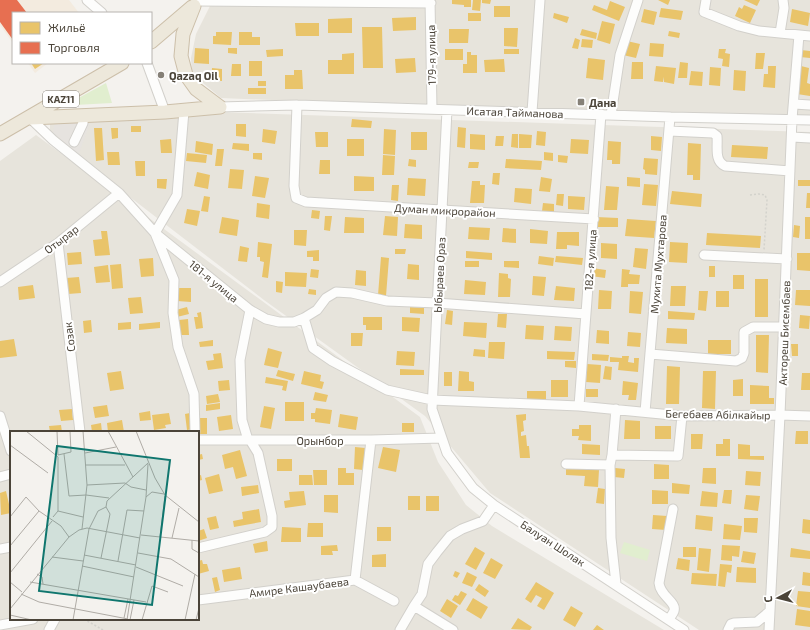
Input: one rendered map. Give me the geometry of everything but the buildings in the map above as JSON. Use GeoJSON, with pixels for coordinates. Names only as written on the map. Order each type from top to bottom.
{"type":"FeatureCollection","features":[{"type":"Feature","properties":{"kind":"highway"},"geometry":{"type":"LineString","coordinates":[[152,41],[197,2]]}},
{"type":"Feature","properties":{"kind":"highway"},"geometry":{"type":"LineString","coordinates":[[197,2],[183,34],[181,56],[186,75],[196,89],[220,107]]}},
{"type":"Feature","properties":{"kind":"highway","name":"KAZ11"},"geometry":{"type":"LineString","coordinates":[[0,134],[30,118],[120,64]]}},
{"type":"Feature","properties":{"kind":"highway"},"geometry":{"type":"LineString","coordinates":[[30,118],[184,111],[220,107]]}},
{"type":"Feature","properties":{"kind":"street"},"geometry":{"type":"LineString","coordinates":[[87,0],[101,12]]}},
{"type":"Feature","properties":{"kind":"street"},"geometry":{"type":"LineString","coordinates":[[532,112],[540,0]]}},
{"type":"Feature","properties":{"kind":"street"},"geometry":{"type":"LineString","coordinates":[[611,115],[620,55],[638,0]]}},
{"type":"Feature","properties":{"kind":"street"},"geometry":{"type":"LineString","coordinates":[[706,0],[704,12],[739,26],[759,31],[810,36]]}},
{"type":"Feature","properties":{"kind":"street"},"geometry":{"type":"LineString","coordinates":[[780,33],[784,8],[783,0]]}},
{"type":"Feature","properties":{"kind":"street"},"geometry":{"type":"LineString","coordinates":[[197,2],[430,2]]}},
{"type":"Feature","properties":{"kind":"street","name":"179-я улица"},"geometry":{"type":"LineString","coordinates":[[430,2],[432,109]]}},
{"type":"Feature","properties":{"kind":"street","name":"Актореш Бисембаев"},"geometry":{"type":"LineString","coordinates":[[769,630],[784,327],[792,119],[799,35]]}},
{"type":"Feature","properties":{"kind":"street"},"geometry":{"type":"LineString","coordinates":[[147,64],[165,112]]}},
{"type":"Feature","properties":{"kind":"street"},"geometry":{"type":"LineString","coordinates":[[794,104],[810,105]]}},
{"type":"Feature","properties":{"kind":"street","name":"Исатая Тайманова"},"geometry":{"type":"LineString","coordinates":[[220,107],[296,105],[810,120]]}},
{"type":"Feature","properties":{"kind":"street","name":"Думан микрорайон"},"geometry":{"type":"LineString","coordinates":[[296,105],[294,186],[296,198],[306,202],[594,219]]}},
{"type":"Feature","properties":{"kind":"street","name":"Ыбыраев Ораз"},"geometry":{"type":"LineString","coordinates":[[441,438],[432,409],[432,400],[448,110]]}},
{"type":"Feature","properties":{"kind":"street"},"geometry":{"type":"LineString","coordinates":[[184,111],[177,195],[155,233],[174,280],[173,313],[178,347],[194,394],[195,431]]}},
{"type":"Feature","properties":{"kind":"street","name":"182-я улица"},"geometry":{"type":"LineString","coordinates":[[579,406],[601,114]]}},
{"type":"Feature","properties":{"kind":"street"},"geometry":{"type":"LineString","coordinates":[[74,142],[83,123],[84,115]]}},
{"type":"Feature","properties":{"kind":"street","name":"Мухита Мухтарова"},"geometry":{"type":"LineString","coordinates":[[646,412],[670,117]]}},
{"type":"Feature","properties":{"kind":"street","name":"181-я улица"},"geometry":{"type":"LineString","coordinates":[[30,118],[53,140],[119,192],[155,233],[250,310],[266,319],[279,322],[294,322],[317,310],[326,298],[336,292],[352,293],[387,301],[437,303]]}},
{"type":"Feature","properties":{"kind":"street"},"geometry":{"type":"LineString","coordinates":[[669,130],[713,133],[717,136],[718,158],[720,164],[725,166],[790,171]]}},
{"type":"Feature","properties":{"kind":"street"},"geometry":{"type":"LineString","coordinates":[[792,137],[810,138]]}},
{"type":"Feature","properties":{"kind":"street","name":"Отырар"},"geometry":{"type":"LineString","coordinates":[[0,282],[58,243],[119,192]]}},
{"type":"Feature","properties":{"kind":"street","name":"Созак"},"geometry":{"type":"LineString","coordinates":[[58,243],[80,431]]}},
{"type":"Feature","properties":{"kind":"street"},"geometry":{"type":"LineString","coordinates":[[704,255],[787,259]]}},
{"type":"Feature","properties":{"kind":"street"},"geometry":{"type":"LineString","coordinates":[[437,303],[586,314]]}},
{"type":"Feature","properties":{"kind":"street"},"geometry":{"type":"LineString","coordinates":[[199,548],[265,532],[272,527],[272,516],[258,453],[249,440],[242,420],[240,360],[250,310]]}},
{"type":"Feature","properties":{"kind":"street"},"geometry":{"type":"LineString","coordinates":[[304,318],[313,348],[332,361],[387,390],[432,400],[579,406]]}},
{"type":"Feature","properties":{"kind":"street"},"geometry":{"type":"LineString","coordinates":[[650,354],[736,361],[742,358],[744,352],[744,332],[749,328],[784,327]]}},
{"type":"Feature","properties":{"kind":"street","name":"Бегебаев Абілкайыр"},"geometry":{"type":"LineString","coordinates":[[579,406],[682,416],[810,416]]}},
{"type":"Feature","properties":{"kind":"street"},"geometry":{"type":"LineString","coordinates":[[616,409],[610,465],[611,538],[616,584]]}},
{"type":"Feature","properties":{"kind":"street"},"geometry":{"type":"LineString","coordinates":[[0,416],[10,448]]}},
{"type":"Feature","properties":{"kind":"street"},"geometry":{"type":"LineString","coordinates":[[612,454],[678,456],[682,416]]}},
{"type":"Feature","properties":{"kind":"street","name":"Орынбор"},"geometry":{"type":"LineString","coordinates":[[199,440],[371,440],[441,438]]}},
{"type":"Feature","properties":{"kind":"street","name":"Балуан Шолак"},"geometry":{"type":"LineString","coordinates":[[441,438],[447,453],[473,488],[494,505],[684,630]]}},
{"type":"Feature","properties":{"kind":"street"},"geometry":{"type":"LineString","coordinates":[[355,580],[371,440]]}},
{"type":"Feature","properties":{"kind":"street"},"geometry":{"type":"LineString","coordinates":[[566,464],[610,465]]}},
{"type":"Feature","properties":{"kind":"street"},"geometry":{"type":"LineString","coordinates":[[0,477],[10,474]]}},
{"type":"Feature","properties":{"kind":"street"},"geometry":{"type":"LineString","coordinates":[[400,630],[422,594],[428,564],[437,552],[450,536],[462,529],[483,521],[494,505]]}},
{"type":"Feature","properties":{"kind":"street"},"geometry":{"type":"LineString","coordinates":[[669,620],[674,611],[673,603],[661,592],[659,583],[673,510]]}},
{"type":"Feature","properties":{"kind":"street"},"geometry":{"type":"LineString","coordinates":[[0,549],[10,547]]}},
{"type":"Feature","properties":{"kind":"street","name":"Амире Кашаубаева"},"geometry":{"type":"LineString","coordinates":[[199,600],[355,580],[394,601]]}},
{"type":"Feature","properties":{"kind":"street"},"geometry":{"type":"LineString","coordinates":[[414,606],[453,630]]}},
{"type":"Feature","properties":{"kind":"street"},"geometry":{"type":"LineString","coordinates":[[728,630],[731,624],[734,623],[757,622],[770,611]]}},
{"type":"Feature","properties":{"kind":"street"},"geometry":{"type":"LineString","coordinates":[[0,625],[28,620]]}},
{"type":"Feature","properties":{"kind":"street"},"geometry":{"type":"LineString","coordinates":[[48,630],[54,620]]}},
{"type":"Feature","properties":{"kind":"path"},"geometry":{"type":"LineString","coordinates":[[750,195],[765,195],[767,200],[763,258]]}},
{"type":"Feature","properties":{"kind":"path"},"geometry":{"type":"LineString","coordinates":[[86,620],[103,630]]}},
{"type":"Feature","properties":{"kind":"shaded area"},"geometry":{"type":"Polygon","coordinates":[[[0,0],[69,0],[78,12],[12,12],[12,42],[0,25],[0,0]]]}},
{"type":"Feature","properties":{"kind":"shaded area"},"geometry":{"type":"Polygon","coordinates":[[[213,0],[810,0],[810,122],[221,98],[192,73],[191,58],[196,34],[213,0]]]}},
{"type":"Feature","properties":{"kind":"shaded area"},"geometry":{"type":"Polygon","coordinates":[[[29,64],[47,64],[35,73],[29,64]]]}},
{"type":"Feature","properties":{"kind":"shaded area"},"geometry":{"type":"Polygon","coordinates":[[[216,112],[810,132],[810,630],[699,630],[490,493],[425,416],[264,300],[50,135],[50,123],[216,112]]]}},
{"type":"Feature","properties":{"kind":"shaded area"},"geometry":{"type":"Polygon","coordinates":[[[91,120],[78,156],[53,135],[54,125],[91,120]]]}},
{"type":"Feature","properties":{"kind":"shaded area"},"geometry":{"type":"Polygon","coordinates":[[[36,135],[420,417],[438,462],[466,505],[492,526],[664,630],[0,630],[0,161],[36,135]]]}},
{"type":"Feature","properties":{"kind":"green space"},"geometry":{"type":"Polygon","coordinates":[[[106,83],[112,103],[75,105],[73,101],[106,83]]]}},
{"type":"Feature","properties":{"kind":"green space"},"geometry":{"type":"Polygon","coordinates":[[[624,542],[650,550],[647,561],[620,553],[624,542]]]}},
{"type":"Feature","properties":{"kind":"place","name":"Qazaq Oil"},"geometry":{"type":"Point","coordinates":[161,75]}},
{"type":"Feature","properties":{"kind":"place","name":"Дана"},"geometry":{"type":"Point","coordinates":[581,102]}}]}
